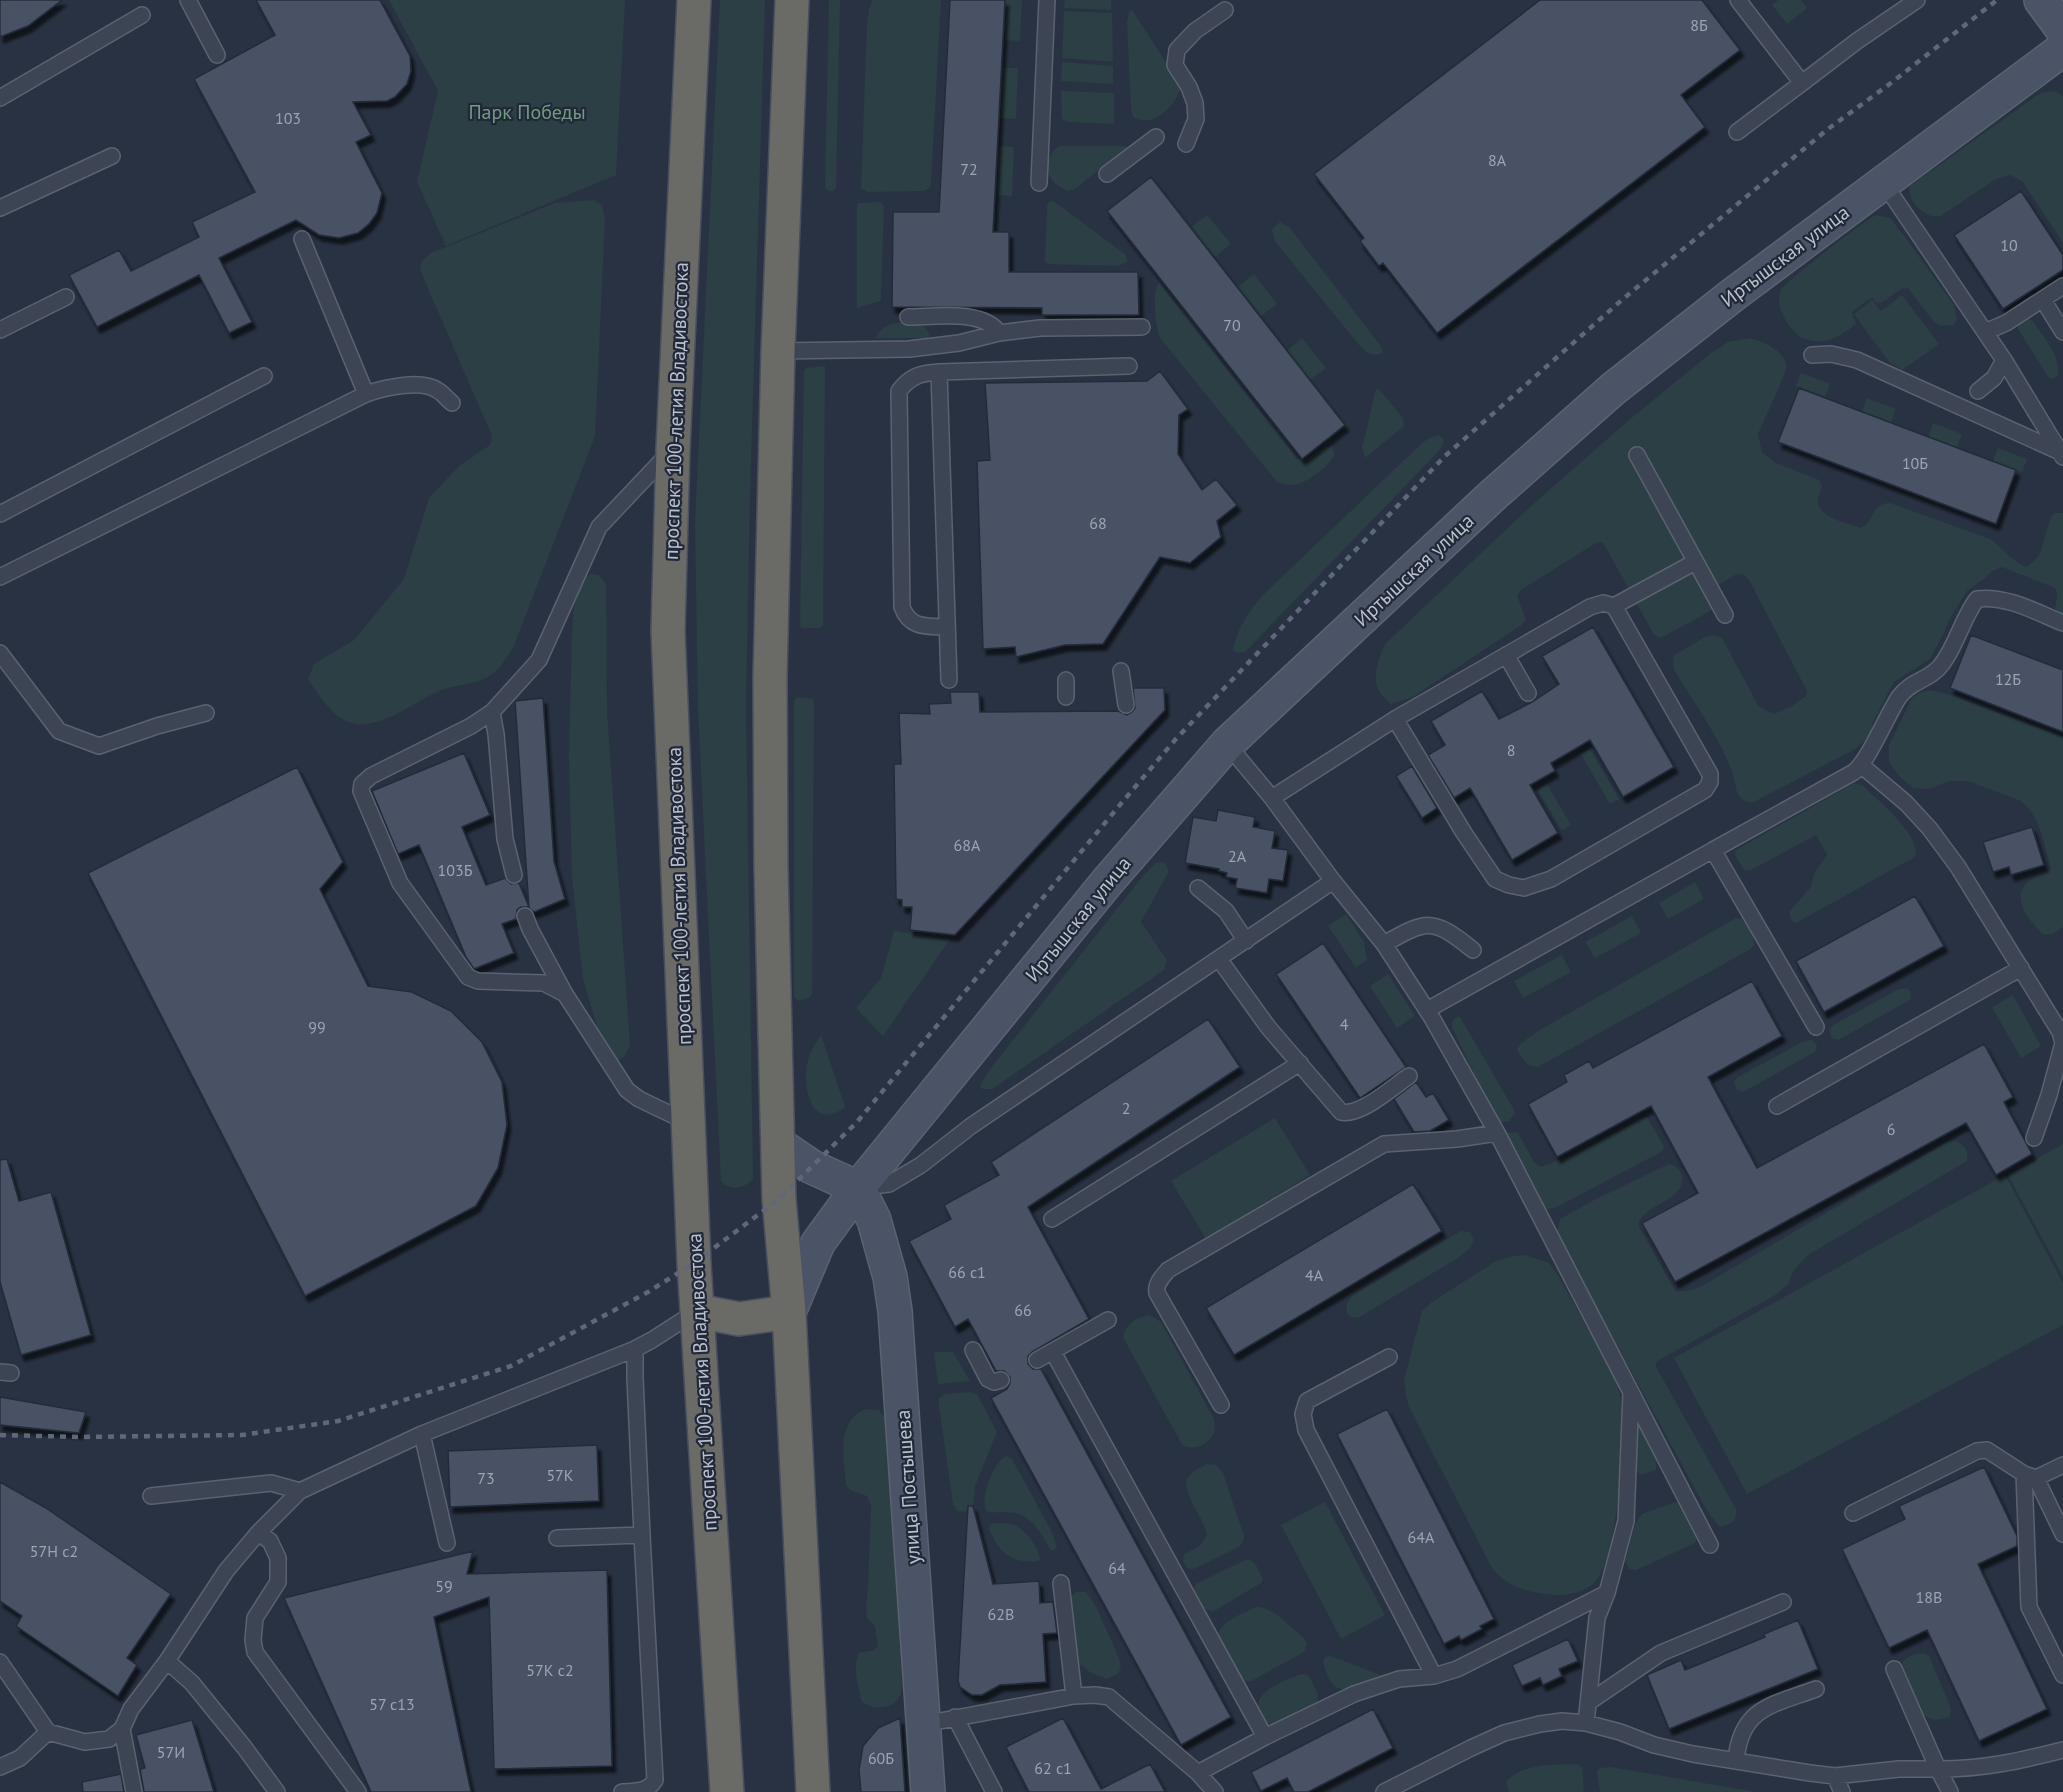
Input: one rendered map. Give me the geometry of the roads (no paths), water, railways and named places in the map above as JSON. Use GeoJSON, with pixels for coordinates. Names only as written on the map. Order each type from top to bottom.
{"type":"FeatureCollection","features":[{"type":"Feature","properties":{"kind":"highway","name":"проспект 100-летия Владивостока"},"geometry":{"type":"LineString","coordinates":[[694,0],[673,448],[668,631],[697,1311],[727,1792]]}},
{"type":"Feature","properties":{"kind":"highway"},"geometry":{"type":"LineString","coordinates":[[792,0],[778,351],[770,678],[771,867],[779,1199],[789,1312],[813,1792]]}},
{"type":"Feature","properties":{"kind":"highway"},"geometry":{"type":"LineString","coordinates":[[697,1311],[739,1319],[789,1312]]}},
{"type":"Feature","properties":{"kind":"main road"},"geometry":{"type":"LineString","coordinates":[[2041,0],[2063,30]]}},
{"type":"Feature","properties":{"kind":"main road","name":"Иртышская улица"},"geometry":{"type":"LineString","coordinates":[[789,1312],[818,1243],[858,1188],[1107,882],[1227,744],[1492,496],[1614,389],[1734,294],[2063,49]]}},
{"type":"Feature","properties":{"kind":"main road"},"geometry":{"type":"LineString","coordinates":[[778,1144],[812,1167],[858,1188]]}},
{"type":"Feature","properties":{"kind":"main road","name":"улица Постышева"},"geometry":{"type":"LineString","coordinates":[[858,1188],[874,1220],[890,1277],[896,1311],[939,1720],[928,1792]]}},
{"type":"Feature","properties":{"kind":"lane"},"geometry":{"type":"LineString","coordinates":[[188,0],[218,54]]}},
{"type":"Feature","properties":{"kind":"lane"},"geometry":{"type":"LineString","coordinates":[[1039,183],[1047,0]]}},
{"type":"Feature","properties":{"kind":"lane"},"geometry":{"type":"LineString","coordinates":[[1738,0],[1802,83]]}},
{"type":"Feature","properties":{"kind":"lane"},"geometry":{"type":"LineString","coordinates":[[1737,132],[1857,41],[1917,0]]}},
{"type":"Feature","properties":{"kind":"lane"},"geometry":{"type":"LineString","coordinates":[[1186,144],[1196,119],[1195,103],[1189,87],[1175,65],[1177,50],[1195,31],[1226,10]]}},
{"type":"Feature","properties":{"kind":"lane"},"geometry":{"type":"LineString","coordinates":[[0,98],[142,15]]}},
{"type":"Feature","properties":{"kind":"lane"},"geometry":{"type":"LineString","coordinates":[[1107,174],[1156,137]]}},
{"type":"Feature","properties":{"kind":"lane"},"geometry":{"type":"LineString","coordinates":[[0,208],[112,156]]}},
{"type":"Feature","properties":{"kind":"lane"},"geometry":{"type":"LineString","coordinates":[[1883,182],[2004,360],[2062,454]]}},
{"type":"Feature","properties":{"kind":"lane"},"geometry":{"type":"LineString","coordinates":[[302,239],[366,394]]}},
{"type":"Feature","properties":{"kind":"lane"},"geometry":{"type":"LineString","coordinates":[[1985,333],[2006,323],[2063,286]]}},
{"type":"Feature","properties":{"kind":"lane"},"geometry":{"type":"LineString","coordinates":[[0,330],[66,297]]}},
{"type":"Feature","properties":{"kind":"lane"},"geometry":{"type":"LineString","coordinates":[[2043,300],[2063,332]]}},
{"type":"Feature","properties":{"kind":"lane"},"geometry":{"type":"LineString","coordinates":[[908,316],[975,316],[994,325],[999,333]]}},
{"type":"Feature","properties":{"kind":"lane"},"geometry":{"type":"LineString","coordinates":[[778,351],[909,349],[959,343],[999,333],[1040,328],[1142,327]]}},
{"type":"Feature","properties":{"kind":"lane"},"geometry":{"type":"LineString","coordinates":[[1812,355],[1831,354],[1857,360],[2062,454]]}},
{"type":"Feature","properties":{"kind":"lane"},"geometry":{"type":"LineString","coordinates":[[1978,391],[1994,378],[2004,360]]}},
{"type":"Feature","properties":{"kind":"lane"},"geometry":{"type":"LineString","coordinates":[[947,627],[922,626],[911,622],[902,607],[899,391],[909,379],[917,374],[1129,366]]}},
{"type":"Feature","properties":{"kind":"lane"},"geometry":{"type":"LineString","coordinates":[[939,372],[949,680]]}},
{"type":"Feature","properties":{"kind":"lane"},"geometry":{"type":"LineString","coordinates":[[0,514],[264,376]]}},
{"type":"Feature","properties":{"kind":"lane"},"geometry":{"type":"LineString","coordinates":[[0,577],[378,389],[418,384],[436,389],[452,403]]}},
{"type":"Feature","properties":{"kind":"lane"},"geometry":{"type":"LineString","coordinates":[[565,994],[544,983],[478,981],[468,977],[400,883],[361,791],[362,784],[371,776],[471,726],[492,712],[539,660],[599,527],[673,448]]}},
{"type":"Feature","properties":{"kind":"lane"},"geometry":{"type":"LineString","coordinates":[[1637,455],[1725,615]]}},
{"type":"Feature","properties":{"kind":"lane"},"geometry":{"type":"LineString","coordinates":[[1272,798],[1395,719],[1590,607],[1603,603],[1614,606],[1695,562]]}},
{"type":"Feature","properties":{"kind":"lane"},"geometry":{"type":"LineString","coordinates":[[1427,1010],[1854,772],[1862,765],[1883,723],[1901,694],[1916,681],[1932,675],[1942,666],[1969,609],[1977,599],[1990,597],[2063,623]]}},
{"type":"Feature","properties":{"kind":"lane"},"geometry":{"type":"LineString","coordinates":[[1395,719],[1464,833],[1496,879],[1524,888],[1551,879],[1705,790],[1710,782],[1710,774],[1614,606]]}},
{"type":"Feature","properties":{"kind":"lane"},"geometry":{"type":"LineString","coordinates":[[0,653],[58,731],[99,746],[157,726],[206,713]]}},
{"type":"Feature","properties":{"kind":"lane"},"geometry":{"type":"LineString","coordinates":[[1506,655],[1528,693]]}},
{"type":"Feature","properties":{"kind":"lane"},"geometry":{"type":"LineString","coordinates":[[1121,671],[1126,705]]}},
{"type":"Feature","properties":{"kind":"lane"},"geometry":{"type":"LineString","coordinates":[[1066,680],[1066,697]]}},
{"type":"Feature","properties":{"kind":"lane"},"geometry":{"type":"LineString","coordinates":[[492,712],[505,839],[514,875]]}},
{"type":"Feature","properties":{"kind":"lane"},"geometry":{"type":"LineString","coordinates":[[1227,744],[1272,798],[1333,881],[1384,944],[1427,1010],[1497,1133],[1710,1545]]}},
{"type":"Feature","properties":{"kind":"lane"},"geometry":{"type":"LineString","coordinates":[[1862,765],[1930,829],[1958,867],[2060,1032],[2063,1043],[2034,1138]]}},
{"type":"Feature","properties":{"kind":"lane"},"geometry":{"type":"LineString","coordinates":[[1713,850],[1816,1027]]}},
{"type":"Feature","properties":{"kind":"lane"},"geometry":{"type":"LineString","coordinates":[[858,1188],[889,1184],[921,1165],[971,1126],[1333,881]]}},
{"type":"Feature","properties":{"kind":"lane"},"geometry":{"type":"LineString","coordinates":[[1198,888],[1226,911],[1246,941]]}},
{"type":"Feature","properties":{"kind":"lane"},"geometry":{"type":"LineString","coordinates":[[525,916],[565,994],[627,1090],[639,1099],[689,1123]]}},
{"type":"Feature","properties":{"kind":"lane"},"geometry":{"type":"LineString","coordinates":[[1384,944],[1408,930],[1427,924],[1449,931],[1473,950]]}},
{"type":"Feature","properties":{"kind":"lane"},"geometry":{"type":"LineString","coordinates":[[1219,959],[1268,1027],[1341,1112],[1348,1114],[1366,1105],[1409,1076]]}},
{"type":"Feature","properties":{"kind":"lane"},"geometry":{"type":"LineString","coordinates":[[1777,1106],[2021,968]]}},
{"type":"Feature","properties":{"kind":"lane"},"geometry":{"type":"LineString","coordinates":[[1052,1219],[1300,1063]]}},
{"type":"Feature","properties":{"kind":"lane"},"geometry":{"type":"LineString","coordinates":[[1221,1404],[1157,1293],[1156,1288],[1160,1279],[1168,1270],[1254,1222],[1384,1144],[1457,1139],[1497,1133]]}},
{"type":"Feature","properties":{"kind":"lane"},"geometry":{"type":"LineString","coordinates":[[0,1662],[48,1732],[85,1742],[109,1739],[122,1729],[132,1709],[226,1571],[258,1533],[300,1491],[422,1434],[635,1349],[697,1311]]}},
{"type":"Feature","properties":{"kind":"lane"},"geometry":{"type":"LineString","coordinates":[[1037,1360],[1108,1320]]}},
{"type":"Feature","properties":{"kind":"lane"},"geometry":{"type":"LineString","coordinates":[[622,1792],[645,1791],[656,1780],[642,1535],[635,1349]]}},
{"type":"Feature","properties":{"kind":"lane"},"geometry":{"type":"LineString","coordinates":[[972,1350],[988,1379],[994,1382],[1001,1380]]}},
{"type":"Feature","properties":{"kind":"lane"},"geometry":{"type":"LineString","coordinates":[[1053,1352],[1265,1737]]}},
{"type":"Feature","properties":{"kind":"lane"},"geometry":{"type":"LineString","coordinates":[[1389,1357],[1307,1401],[1303,1414],[1306,1430],[1434,1676]]}},
{"type":"Feature","properties":{"kind":"lane"},"geometry":{"type":"LineString","coordinates":[[1586,1723],[1597,1618],[1607,1593],[1627,1513],[1631,1391]]}},
{"type":"Feature","properties":{"kind":"lane"},"geometry":{"type":"LineString","coordinates":[[422,1434],[447,1543]]}},
{"type":"Feature","properties":{"kind":"lane"},"geometry":{"type":"LineString","coordinates":[[1853,1513],[1977,1451],[1988,1450],[2030,1476],[2063,1534]]}},
{"type":"Feature","properties":{"kind":"lane"},"geometry":{"type":"LineString","coordinates":[[2030,1476],[2063,1465]]}},
{"type":"Feature","properties":{"kind":"lane"},"geometry":{"type":"LineString","coordinates":[[2030,1476],[2029,1608],[2063,1676]]}},
{"type":"Feature","properties":{"kind":"lane"},"geometry":{"type":"LineString","coordinates":[[151,1496],[271,1483],[300,1491]]}},
{"type":"Feature","properties":{"kind":"lane"},"geometry":{"type":"LineString","coordinates":[[258,1533],[270,1541],[278,1558],[278,1582],[255,1618],[253,1640],[255,1652],[358,1792]]}},
{"type":"Feature","properties":{"kind":"lane"},"geometry":{"type":"LineString","coordinates":[[557,1538],[642,1535]]}},
{"type":"Feature","properties":{"kind":"lane"},"geometry":{"type":"LineString","coordinates":[[1061,1583],[1074,1696]]}},
{"type":"Feature","properties":{"kind":"lane"},"geometry":{"type":"LineString","coordinates":[[1198,1773],[1333,1704],[1384,1683],[1399,1679],[1434,1676],[1457,1669],[1607,1593]]}},
{"type":"Feature","properties":{"kind":"lane"},"geometry":{"type":"LineString","coordinates":[[1588,1702],[1660,1653],[1783,1602]]}},
{"type":"Feature","properties":{"kind":"lane"},"geometry":{"type":"LineString","coordinates":[[167,1660],[192,1683],[277,1792]]}},
{"type":"Feature","properties":{"kind":"lane"},"geometry":{"type":"LineString","coordinates":[[1894,1669],[1950,1792]]}},
{"type":"Feature","properties":{"kind":"lane"},"geometry":{"type":"LineString","coordinates":[[1736,1760],[1738,1743],[1747,1723],[1760,1711],[1816,1689]]}},
{"type":"Feature","properties":{"kind":"lane"},"geometry":{"type":"LineString","coordinates":[[994,1792],[939,1720],[1074,1696],[1095,1695],[1109,1697],[1198,1773],[1215,1792]]}},
{"type":"Feature","properties":{"kind":"lane"},"geometry":{"type":"LineString","coordinates":[[1384,1792],[1504,1733],[1562,1720],[1586,1723],[1620,1732],[1654,1745],[1835,1776],[1899,1769],[1971,1769],[2000,1765],[2063,1750]]}},
{"type":"Feature","properties":{"kind":"lane"},"geometry":{"type":"LineString","coordinates":[[122,1729],[134,1792]]}},
{"type":"Feature","properties":{"kind":"lane"},"geometry":{"type":"LineString","coordinates":[[0,1767],[20,1758],[48,1732]]}},
{"type":"Feature","properties":{"kind":"lane"},"geometry":{"type":"LineString","coordinates":[[1835,1776],[1842,1792]]}},
{"type":"Feature","properties":{"kind":"railway"},"geometry":{"type":"LineString","coordinates":[[0,1435],[79,1437],[242,1435],[338,1421],[511,1366],[648,1292],[694,1263],[779,1199],[857,1122],[1175,740],[1445,456],[1623,299],[1828,129],[1997,0]]}},
{"type":"Feature","properties":{"kind":"park label","name":"Парк Победы"},"geometry":{"type":"Point","coordinates":[527,112]}}]}
